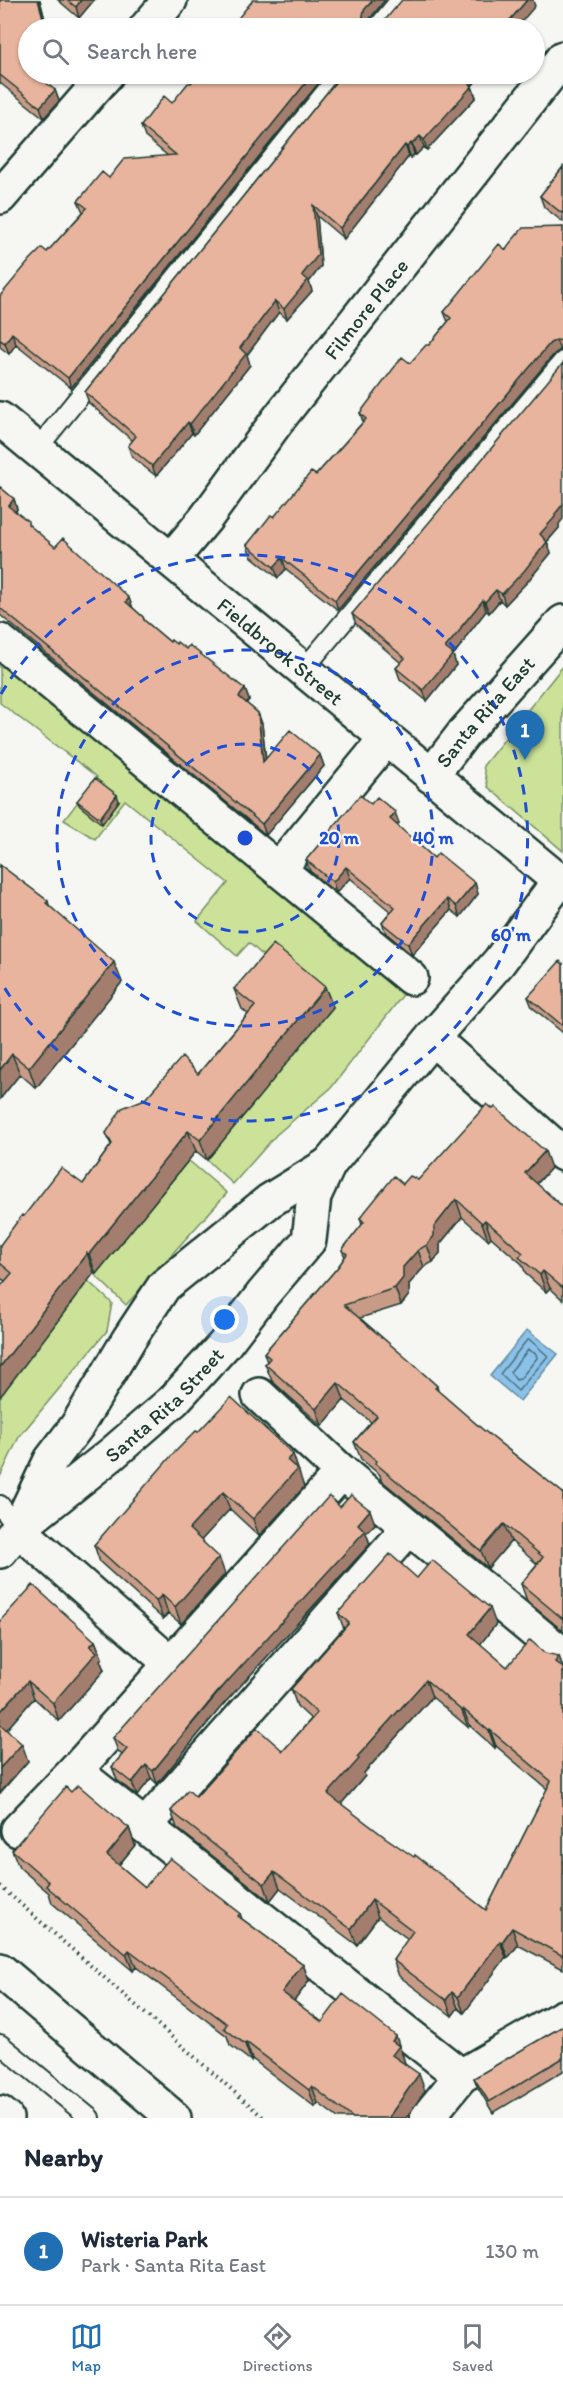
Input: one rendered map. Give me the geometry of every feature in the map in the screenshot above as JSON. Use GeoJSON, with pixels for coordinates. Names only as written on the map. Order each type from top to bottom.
{"type":"FeatureCollection","features":[{"type":"Feature","properties":{"kind":"street"},"geometry":{"type":"LineString","coordinates":[[155,18],[170,0]]}},
{"type":"Feature","properties":{"kind":"street","name":"Filmore Place"},"geometry":{"type":"LineString","coordinates":[[545,81],[563,58]]}},
{"type":"Feature","properties":{"kind":"street"},"geometry":{"type":"LineString","coordinates":[[0,197],[98,84]]}},
{"type":"Feature","properties":{"kind":"street","name":"Filmore Place"},"geometry":{"type":"LineString","coordinates":[[171,560],[206,518],[280,417],[543,84]]}},
{"type":"Feature","properties":{"kind":"street","name":"Fieldbrook Street"},"geometry":{"type":"LineString","coordinates":[[0,419],[561,883]]}},
{"type":"Feature","properties":{"kind":"street","name":"Santa Rita East"},"geometry":{"type":"LineString","coordinates":[[431,776],[464,733],[563,622]]}},
{"type":"Feature","properties":{"kind":"street"},"geometry":{"type":"LineString","coordinates":[[0,641],[411,978]]}},
{"type":"Feature","properties":{"kind":"street"},"geometry":{"type":"LineString","coordinates":[[279,868],[386,739]]}},
{"type":"Feature","properties":{"kind":"street","name":"Santa Rita Street"},"geometry":{"type":"LineString","coordinates":[[6,1528],[113,1453],[174,1400],[225,1345],[263,1294],[309,1240],[314,1196],[329,1164],[432,1038],[499,962],[561,883]]}},
{"type":"Feature","properties":{"kind":"street"},"geometry":{"type":"LineString","coordinates":[[432,1038],[563,1154]]}},
{"type":"Feature","properties":{"kind":"street","name":"Santa Rita Street"},"geometry":{"type":"LineString","coordinates":[[6,1528],[51,1460],[77,1426],[164,1286],[269,1202],[329,1164]]}},
{"type":"Feature","properties":{"kind":"street"},"geometry":{"type":"LineString","coordinates":[[259,1395],[342,1472],[563,1655]]}},
{"type":"Feature","properties":{"kind":"street"},"geometry":{"type":"LineString","coordinates":[[18,1830],[75,1770],[342,1472]]}},
{"type":"Feature","properties":{"kind":"street"},"geometry":{"type":"LineString","coordinates":[[6,1528],[170,1662]]}},
{"type":"Feature","properties":{"kind":"street"},"geometry":{"type":"LineString","coordinates":[[146,1825],[409,1528]]}},
{"type":"Feature","properties":{"kind":"street"},"geometry":{"type":"LineString","coordinates":[[75,1770],[461,2076]]}},
{"type":"Feature","properties":{"kind":"street"},"geometry":{"type":"LineString","coordinates":[[0,1970],[174,2118]]}},
{"type":"Feature","properties":{"kind":"street"},"geometry":{"type":"LineString","coordinates":[[427,2118],[461,2076],[563,2017]]}},
{"type":"Feature","properties":{"kind":"street"},"geometry":{"type":"LineString","coordinates":[[0,2113],[6,2118]]}},
{"type":"Feature","properties":{"kind":"lane"},"geometry":{"type":"LineString","coordinates":[[385,18],[400,0]]}},
{"type":"Feature","properties":{"kind":"lane"},"geometry":{"type":"LineString","coordinates":[[37,449],[332,84]]}},
{"type":"Feature","properties":{"kind":"lane"},"geometry":{"type":"LineString","coordinates":[[303,670],[563,362]]}},
{"type":"Feature","properties":{"kind":"lane"},"geometry":{"type":"LineString","coordinates":[[0,2044],[90,2118]]}},
{"type":"Feature","properties":{"kind":"path"},"geometry":{"type":"LineString","coordinates":[[0,1886],[264,2118]]}},
{"type":"Feature","properties":{"kind":"green space"},"geometry":{"type":"Polygon","coordinates":[[[0,655],[302,911],[406,991],[331,1088],[276,1135],[233,1184],[207,1160],[269,961],[249,943],[237,956],[197,921],[228,883],[125,800],[95,839],[64,820],[97,777],[0,703],[0,655]]]}},
{"type":"Feature","properties":{"kind":"green space"},"geometry":{"type":"Polygon","coordinates":[[[563,666],[563,851],[488,787],[483,766],[563,666]]]}},
{"type":"Feature","properties":{"kind":"green space"},"geometry":{"type":"Polygon","coordinates":[[[188,1160],[227,1193],[126,1305],[93,1273],[188,1160]]]}},
{"type":"Feature","properties":{"kind":"green space"},"geometry":{"type":"Polygon","coordinates":[[[88,1281],[112,1303],[107,1331],[19,1437],[0,1477],[0,1397],[88,1281]]]}},
{"type":"Feature","properties":{"kind":"water"},"geometry":{"type":"Polygon","coordinates":[[[527,1330],[558,1354],[520,1401],[490,1376],[527,1330]]]}},
{"type":"Feature","properties":{"kind":"building"},"geometry":{"type":"Polygon","coordinates":[[[0,0],[38,0],[43,18],[18,18],[18,84],[48,84],[55,90],[40,107],[0,75],[0,0]]]}},
{"type":"Feature","properties":{"kind":"building"},"geometry":{"type":"Polygon","coordinates":[[[67,0],[81,0],[76,7],[67,0]]]}},
{"type":"Feature","properties":{"kind":"building"},"geometry":{"type":"Polygon","coordinates":[[[253,0],[373,0],[364,10],[363,18],[238,18],[253,0]]]}},
{"type":"Feature","properties":{"kind":"building"},"geometry":{"type":"Polygon","coordinates":[[[402,0],[527,0],[512,18],[387,18],[402,0]]]}},
{"type":"Feature","properties":{"kind":"building"},"geometry":{"type":"Polygon","coordinates":[[[187,84],[305,84],[68,378],[12,333],[5,343],[0,340],[0,296],[30,260],[42,248],[47,252],[87,208],[78,201],[102,172],[109,178],[124,159],[176,155],[141,126],[164,96],[172,103],[187,84]]]}},
{"type":"Feature","properties":{"kind":"building"},"geometry":{"type":"Polygon","coordinates":[[[334,84],[470,84],[472,86],[424,140],[420,136],[407,147],[405,145],[340,228],[313,205],[318,255],[302,275],[308,280],[284,309],[275,301],[240,348],[246,354],[190,424],[188,422],[152,466],[128,446],[136,436],[85,392],[334,84]]]}},
{"type":"Feature","properties":{"kind":"building"},"geometry":{"type":"Polygon","coordinates":[[[563,167],[563,214],[540,196],[563,167]]]}},
{"type":"Feature","properties":{"kind":"building"},"geometry":{"type":"Polygon","coordinates":[[[563,227],[563,341],[556,340],[550,343],[335,600],[282,558],[274,567],[247,545],[271,515],[274,517],[311,472],[316,475],[366,419],[360,413],[402,357],[410,363],[426,345],[429,345],[451,318],[444,312],[499,244],[506,250],[523,228],[563,227]]]}},
{"type":"Feature","properties":{"kind":"building"},"geometry":{"type":"Polygon","coordinates":[[[563,363],[563,504],[540,534],[547,542],[502,594],[496,590],[485,602],[483,600],[445,648],[453,654],[423,690],[396,668],[405,658],[352,614],[563,363]]]}},
{"type":"Feature","properties":{"kind":"building"},"geometry":{"type":"Polygon","coordinates":[[[0,487],[14,499],[8,506],[28,521],[28,524],[55,547],[63,538],[129,598],[126,602],[170,642],[171,640],[176,644],[177,642],[186,649],[189,645],[245,689],[239,697],[258,713],[263,762],[290,730],[320,755],[262,824],[0,608],[0,487]]]}},
{"type":"Feature","properties":{"kind":"building"},"geometry":{"type":"Polygon","coordinates":[[[95,778],[117,795],[100,818],[77,801],[95,778]]]}},
{"type":"Feature","properties":{"kind":"building"},"geometry":{"type":"Polygon","coordinates":[[[360,795],[371,804],[377,797],[395,812],[390,819],[434,858],[438,853],[475,883],[456,906],[447,899],[408,944],[382,923],[395,907],[346,867],[333,882],[306,860],[360,795]]]}},
{"type":"Feature","properties":{"kind":"building"},"geometry":{"type":"Polygon","coordinates":[[[0,865],[48,901],[46,903],[114,962],[29,1068],[12,1054],[0,1070],[0,865]]]}},
{"type":"Feature","properties":{"kind":"building"},"geometry":{"type":"Polygon","coordinates":[[[273,944],[325,987],[200,1140],[188,1131],[89,1254],[87,1253],[0,1367],[0,1287],[12,1273],[0,1263],[0,1245],[61,1168],[83,1184],[112,1144],[106,1133],[122,1108],[145,1099],[182,1057],[198,1074],[255,1006],[234,989],[273,944]]]}},
{"type":"Feature","properties":{"kind":"building"},"geometry":{"type":"Polygon","coordinates":[[[560,961],[563,964],[563,1026],[528,997],[560,961]]]}},
{"type":"Feature","properties":{"kind":"building"},"geometry":{"type":"Polygon","coordinates":[[[487,1104],[493,1109],[495,1107],[545,1151],[525,1173],[563,1207],[563,1288],[543,1271],[540,1275],[519,1257],[523,1253],[485,1220],[482,1223],[456,1199],[434,1227],[434,1236],[427,1245],[418,1250],[403,1267],[403,1278],[395,1288],[344,1305],[412,1363],[437,1386],[435,1388],[482,1429],[563,1493],[563,1619],[521,1584],[543,1557],[504,1524],[481,1551],[375,1463],[377,1461],[354,1442],[377,1416],[338,1383],[316,1409],[265,1364],[270,1358],[264,1353],[338,1267],[347,1254],[342,1250],[364,1222],[360,1218],[394,1176],[403,1184],[410,1176],[418,1180],[487,1104]]]}},
{"type":"Feature","properties":{"kind":"building"},"geometry":{"type":"Polygon","coordinates":[[[231,1397],[293,1454],[287,1460],[297,1469],[253,1519],[223,1492],[189,1529],[219,1557],[175,1607],[162,1595],[156,1601],[94,1545],[172,1455],[196,1431],[198,1432],[231,1397]]]}},
{"type":"Feature","properties":{"kind":"building"},"geometry":{"type":"Polygon","coordinates":[[[351,1495],[370,1510],[358,1524],[365,1531],[216,1694],[153,1771],[146,1765],[132,1783],[112,1767],[127,1749],[113,1738],[329,1496],[340,1507],[351,1495]]]}},
{"type":"Feature","properties":{"kind":"building"},"geometry":{"type":"Polygon","coordinates":[[[390,1554],[417,1578],[432,1560],[490,1608],[469,1634],[507,1667],[530,1640],[545,1653],[559,1656],[555,1662],[563,1668],[563,1956],[512,1928],[458,1997],[452,1992],[446,2000],[393,1960],[413,1931],[372,1900],[351,1929],[274,1872],[264,1884],[171,1811],[188,1790],[196,1797],[257,1728],[283,1751],[317,1713],[291,1689],[349,1623],[338,1613],[390,1554]],[[426,1680],[357,1757],[359,1759],[328,1794],[386,1838],[414,1857],[415,1855],[486,1910],[551,1781],[490,1730],[463,1709],[462,1711],[426,1680]]]}},
{"type":"Feature","properties":{"kind":"building"},"geometry":{"type":"Polygon","coordinates":[[[33,1585],[95,1641],[90,1646],[97,1652],[53,1703],[28,1681],[0,1712],[0,1621],[33,1585]]]}},
{"type":"Feature","properties":{"kind":"building"},"geometry":{"type":"Polygon","coordinates":[[[0,1724],[22,1744],[0,1768],[0,1724]]]}},
{"type":"Feature","properties":{"kind":"building"},"geometry":{"type":"Polygon","coordinates":[[[78,1785],[129,1828],[107,1855],[145,1887],[170,1858],[240,1913],[238,1916],[303,1964],[282,1992],[322,2022],[343,1994],[396,2036],[392,2041],[399,2046],[392,2055],[419,2074],[388,2118],[353,2118],[312,2086],[309,2090],[224,2028],[227,2024],[129,1950],[126,1954],[46,1886],[49,1882],[12,1850],[66,1787],[71,1792],[78,1785]]]}},
{"type":"Feature","properties":{"kind":"building"},"geometry":{"type":"Polygon","coordinates":[[[563,2026],[563,2058],[489,2102],[474,2078],[563,2026]]]}},
{"type":"Feature","properties":{"kind":"place","name":"Wisteria Park"},"geometry":{"type":"Point","coordinates":[525,760]}}]}
